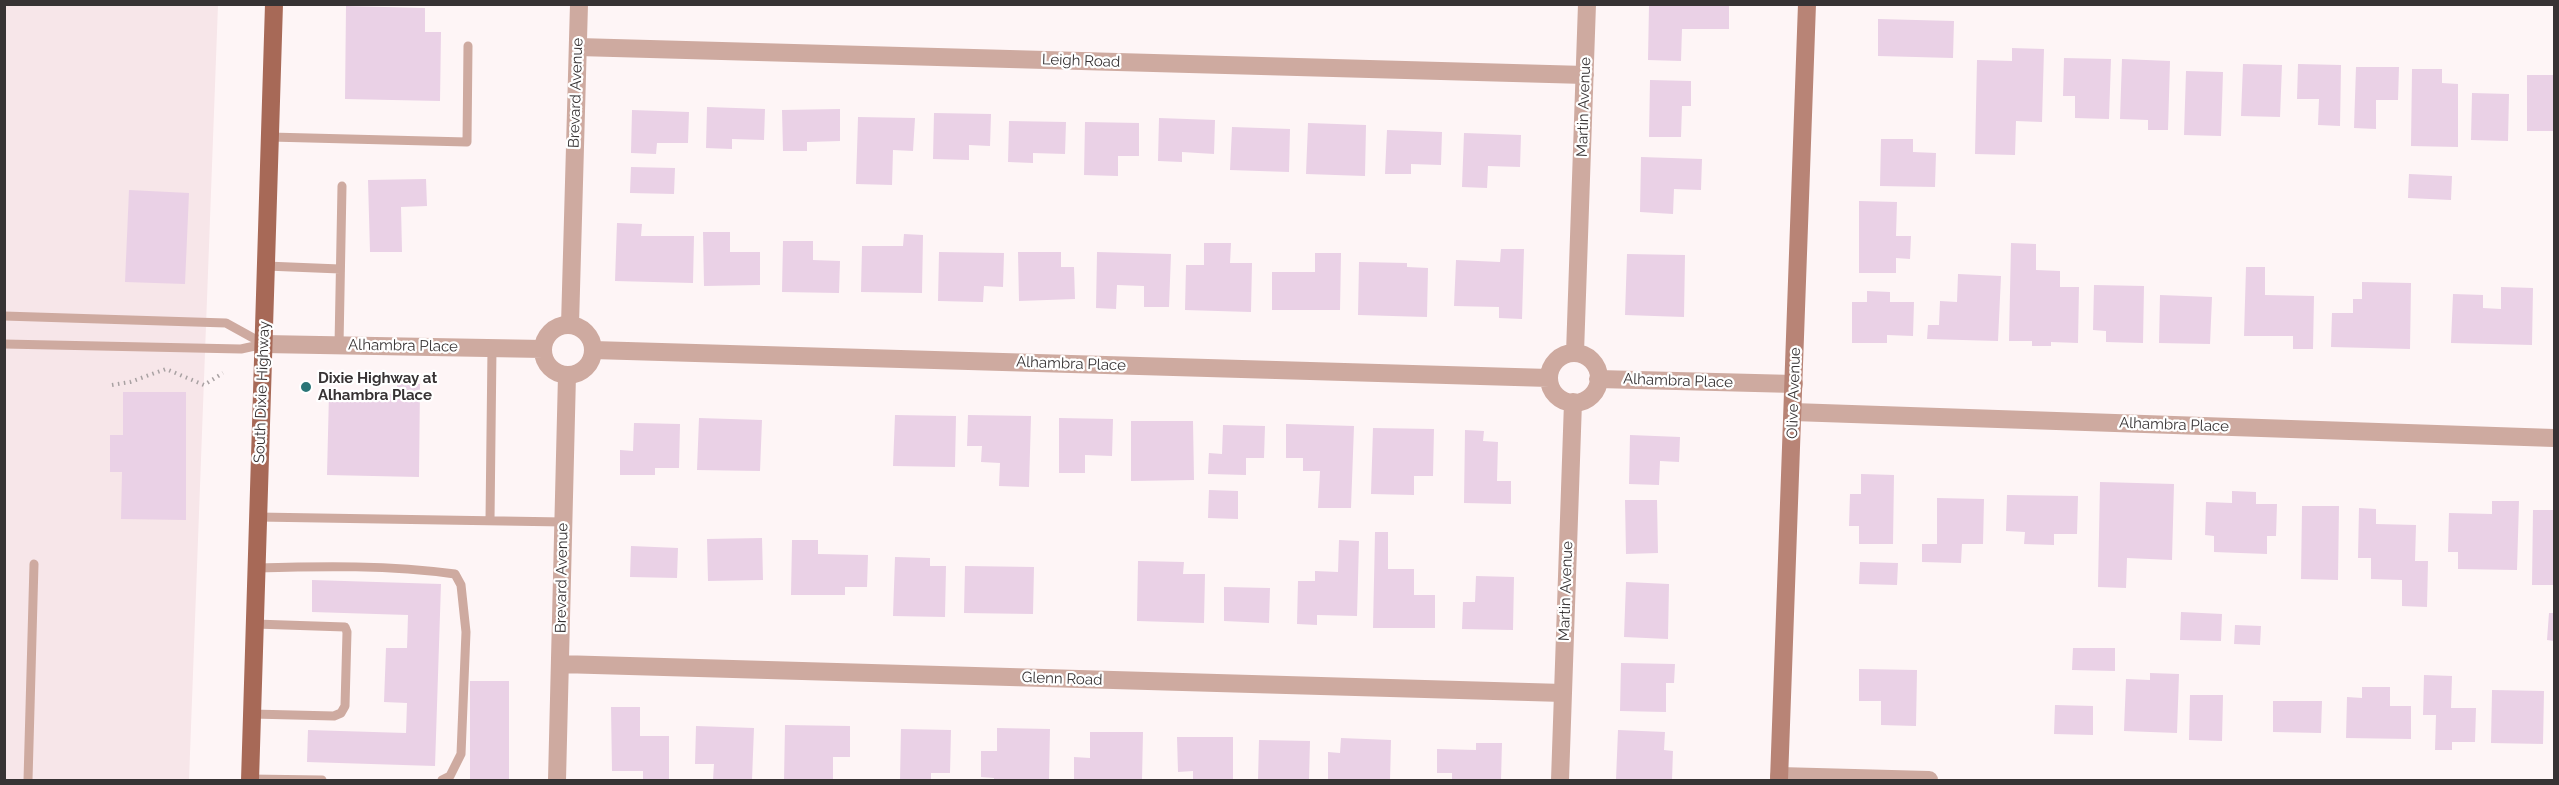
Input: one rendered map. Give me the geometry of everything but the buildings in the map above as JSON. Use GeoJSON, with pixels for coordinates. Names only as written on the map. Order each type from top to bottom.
{"type":"FeatureCollection","features":[{"type":"Feature","properties":{"kind":"main road","name":"South Dixie Highway"},"geometry":{"type":"LineString","coordinates":[[250,780],[274,4]]}},
{"type":"Feature","properties":{"kind":"street","name":"Brevard Avenue"},"geometry":{"type":"LineString","coordinates":[[570,325],[579,4]]}},
{"type":"Feature","properties":{"kind":"street","name":"Martin Avenue"},"geometry":{"type":"LineString","coordinates":[[1575,353],[1587,4]]}},
{"type":"Feature","properties":{"kind":"street","name":"Olive Avenue"},"geometry":{"type":"LineString","coordinates":[[1779,778],[1807,4]]}},
{"type":"Feature","properties":{"kind":"street","name":"Leigh Road"},"geometry":{"type":"LineString","coordinates":[[578,47],[1585,75]]}},
{"type":"Feature","properties":{"kind":"street"},"geometry":{"type":"LineString","coordinates":[[570,325],[584,331],[589,336],[593,350],[588,365],[582,370],[567,375],[547,364],[543,349],[549,334],[555,329],[570,325]]}},
{"type":"Feature","properties":{"kind":"street","name":"Alhambra Place"},"geometry":{"type":"LineString","coordinates":[[264,344],[543,349]]}},
{"type":"Feature","properties":{"kind":"street","name":"Alhambra Place"},"geometry":{"type":"LineString","coordinates":[[593,350],[1549,378]]}},
{"type":"Feature","properties":{"kind":"street"},"geometry":{"type":"LineString","coordinates":[[1575,353],[1589,358],[1595,364],[1598,379],[1597,387],[1587,398],[1573,402],[1553,392],[1549,378],[1552,365],[1557,360],[1575,353]]}},
{"type":"Feature","properties":{"kind":"street","name":"Brevard Avenue"},"geometry":{"type":"LineString","coordinates":[[557,780],[567,375]]}},
{"type":"Feature","properties":{"kind":"street","name":"Alhambra Place"},"geometry":{"type":"LineString","coordinates":[[1598,379],[1794,384]]}},
{"type":"Feature","properties":{"kind":"street","name":"Martin Avenue"},"geometry":{"type":"LineString","coordinates":[[1560,780],[1573,402]]}},
{"type":"Feature","properties":{"kind":"street","name":"Alhambra Place"},"geometry":{"type":"LineString","coordinates":[[1793,412],[2554,438]]}},
{"type":"Feature","properties":{"kind":"street","name":"Glenn Road"},"geometry":{"type":"LineString","coordinates":[[560,664],[1563,693]]}},
{"type":"Feature","properties":{"kind":"street"},"geometry":{"type":"LineString","coordinates":[[1779,778],[1929,780]]}},
{"type":"Feature","properties":{"kind":"lane"},"geometry":{"type":"LineString","coordinates":[[270,137],[467,142],[468,45]]}},
{"type":"Feature","properties":{"kind":"lane"},"geometry":{"type":"LineString","coordinates":[[339,345],[342,186]]}},
{"type":"Feature","properties":{"kind":"lane"},"geometry":{"type":"LineString","coordinates":[[266,266],[340,269]]}},
{"type":"Feature","properties":{"kind":"lane"},"geometry":{"type":"LineString","coordinates":[[4,316],[226,323],[264,344]]}},
{"type":"Feature","properties":{"kind":"lane"},"geometry":{"type":"LineString","coordinates":[[4,344],[241,349],[264,344]]}},
{"type":"Feature","properties":{"kind":"lane"},"geometry":{"type":"LineString","coordinates":[[490,520],[492,348]]}},
{"type":"Feature","properties":{"kind":"lane"},"geometry":{"type":"LineString","coordinates":[[258,517],[564,522]]}},
{"type":"Feature","properties":{"kind":"lane"},"geometry":{"type":"LineString","coordinates":[[28,780],[34,564]]}},
{"type":"Feature","properties":{"kind":"lane"},"geometry":{"type":"LineString","coordinates":[[256,568],[330,566],[420,569],[455,574],[461,585],[466,632],[461,754],[450,776],[442,780]]}},
{"type":"Feature","properties":{"kind":"lane"},"geometry":{"type":"LineString","coordinates":[[252,714],[334,716],[341,713],[345,706],[347,632],[345,627],[255,624]]}},
{"type":"Feature","properties":{"kind":"lane"},"geometry":{"type":"LineString","coordinates":[[250,780],[322,780]]}},
{"type":"Feature","properties":{"kind":"path"},"geometry":{"type":"LineString","coordinates":[[112,385],[130,382],[166,369],[204,385],[223,373]]}},
{"type":"Feature","properties":{"kind":"shaded area"},"geometry":{"type":"Polygon","coordinates":[[[5,5],[218,5],[189,780],[5,780],[5,5]]]}},
{"type":"Feature","properties":{"kind":"place","name":"Dixie Highway at Alhambra Place"},"geometry":{"type":"Point","coordinates":[306,387]}}]}
